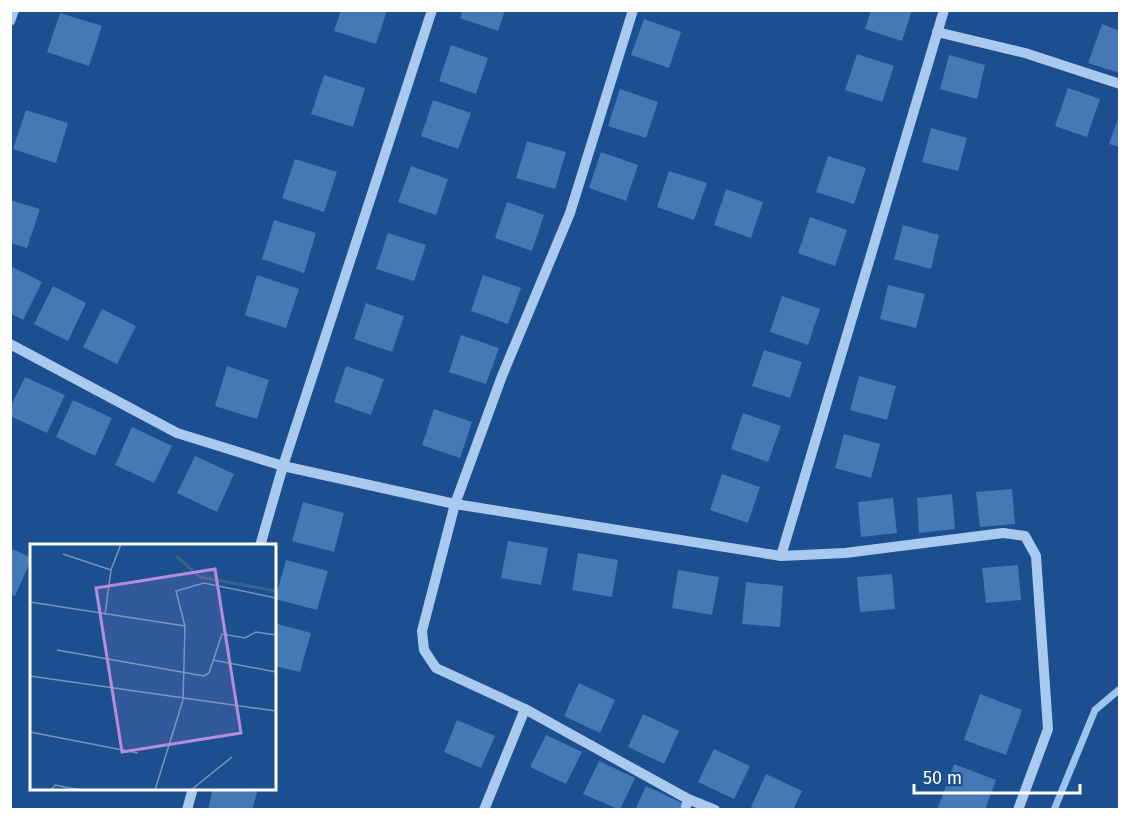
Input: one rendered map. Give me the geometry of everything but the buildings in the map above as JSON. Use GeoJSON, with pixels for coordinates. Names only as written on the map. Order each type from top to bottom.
{"type":"FeatureCollection","features":[{"type":"Feature","properties":{"kind":"street"},"geometry":{"type":"LineString","coordinates":[[10,21],[14,10]]}},
{"type":"Feature","properties":{"kind":"street"},"geometry":{"type":"LineString","coordinates":[[261,544],[283,466],[432,10]]}},
{"type":"Feature","properties":{"kind":"street"},"geometry":{"type":"LineString","coordinates":[[633,10],[570,213],[502,376],[455,504],[422,631],[424,650],[436,668],[525,709],[687,804],[715,810]]}},
{"type":"Feature","properties":{"kind":"street"},"geometry":{"type":"LineString","coordinates":[[781,556],[944,10]]}},
{"type":"Feature","properties":{"kind":"street"},"geometry":{"type":"LineString","coordinates":[[937,32],[1025,53],[1119,84]]}},
{"type":"Feature","properties":{"kind":"street"},"geometry":{"type":"LineString","coordinates":[[10,344],[177,433],[283,466],[455,504],[781,556],[845,553],[1003,533],[1025,536],[1036,555],[1048,729],[1018,810]]}},
{"type":"Feature","properties":{"kind":"street"},"geometry":{"type":"LineString","coordinates":[[484,810],[525,709]]}},
{"type":"Feature","properties":{"kind":"street"},"geometry":{"type":"LineString","coordinates":[[187,810],[192,790]]}},
{"type":"Feature","properties":{"kind":"waterway"},"geometry":{"type":"LineString","coordinates":[[1054,810],[1095,710],[1120,689]]}}]}
